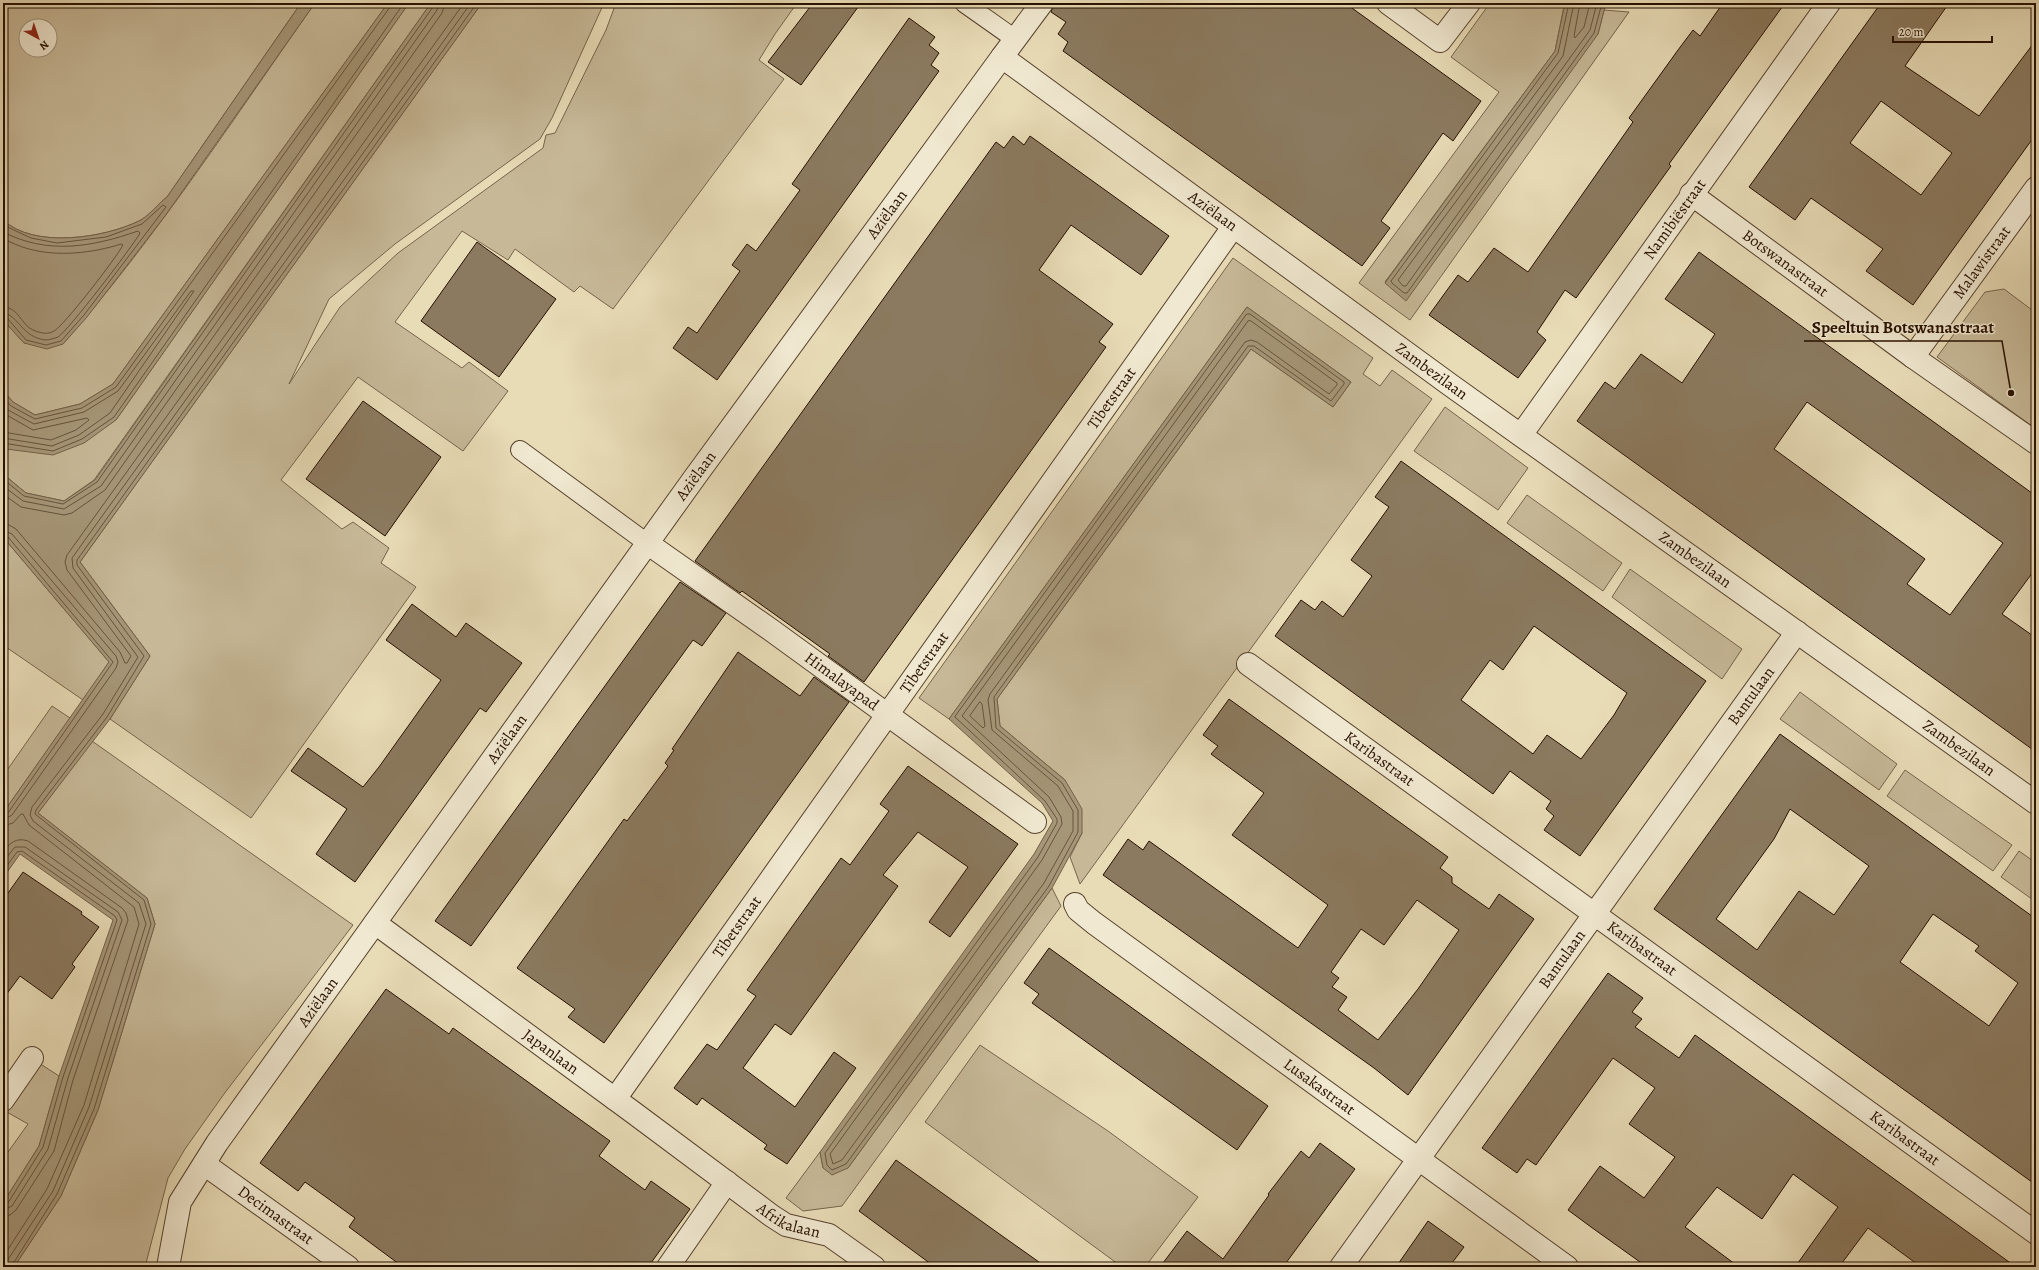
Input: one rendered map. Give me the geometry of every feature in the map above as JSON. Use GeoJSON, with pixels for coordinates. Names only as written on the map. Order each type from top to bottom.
{"type":"FeatureCollection","features":[{"type":"Feature","properties":{"kind":"street"},"geometry":{"type":"LineString","coordinates":[[1002,57],[1042,3]]}},
{"type":"Feature","properties":{"kind":"street"},"geometry":{"type":"LineString","coordinates":[[1388,3],[1440,41],[1469,3]]}},
{"type":"Feature","properties":{"kind":"street","name":"Namibiëstraat"},"geometry":{"type":"LineString","coordinates":[[1521,435],[1691,194],[1829,3]]}},
{"type":"Feature","properties":{"kind":"street","name":"Aziëlaan"},"geometry":{"type":"LineString","coordinates":[[168,1267],[180,1202],[204,1164],[647,543],[1002,57],[1233,227],[1356,315]]}},
{"type":"Feature","properties":{"kind":"street","name":"Malawistraat"},"geometry":{"type":"LineString","coordinates":[[1913,357],[2036,188]]}},
{"type":"Feature","properties":{"kind":"street","name":"Botswanastraat"},"geometry":{"type":"LineString","coordinates":[[1691,194],[1913,357],[2036,443]]}},
{"type":"Feature","properties":{"kind":"street","name":"Tibetstraat"},"geometry":{"type":"LineString","coordinates":[[615,1099],[1233,227]]}},
{"type":"Feature","properties":{"kind":"street","name":"Zambezilaan"},"geometry":{"type":"LineString","coordinates":[[1356,315],[1521,435],[2036,803]]}},
{"type":"Feature","properties":{"kind":"street","name":"Himalayapad"},"geometry":{"type":"LineString","coordinates":[[647,543],[1035,822]]}},
{"type":"Feature","properties":{"kind":"street","name":"Bantulaan"},"geometry":{"type":"LineString","coordinates":[[1341,1267],[1797,632]]}},
{"type":"Feature","properties":{"kind":"street","name":"Karibastraat"},"geometry":{"type":"LineString","coordinates":[[1248,664],[2036,1233]]}},
{"type":"Feature","properties":{"kind":"street","name":"Lusakastraat"},"geometry":{"type":"LineString","coordinates":[[1075,904],[1078,910],[1094,923],[1567,1267]]}},
{"type":"Feature","properties":{"kind":"street","name":"Japanlaan"},"geometry":{"type":"LineString","coordinates":[[375,923],[726,1182]]}},
{"type":"Feature","properties":{"kind":"street"},"geometry":{"type":"LineString","coordinates":[[3,1100],[32,1058]]}},
{"type":"Feature","properties":{"kind":"street","name":"Decimastraat"},"geometry":{"type":"LineString","coordinates":[[204,1164],[348,1267]]}},
{"type":"Feature","properties":{"kind":"street"},"geometry":{"type":"LineString","coordinates":[[668,1267],[726,1182]]}},
{"type":"Feature","properties":{"kind":"street","name":"Afrikalaan"},"geometry":{"type":"LineString","coordinates":[[726,1182],[786,1225],[829,1235],[874,1267]]}},
{"type":"Feature","properties":{"kind":"lane"},"geometry":{"type":"LineString","coordinates":[[964,3],[1015,39]]}},
{"type":"Feature","properties":{"kind":"lane"},"geometry":{"type":"LineString","coordinates":[[520,450],[647,543]]}},
{"type":"Feature","properties":{"kind":"shaded area"},"geometry":{"type":"Polygon","coordinates":[[[3,3],[301,3],[167,197],[143,219],[107,232],[70,238],[50,238],[32,235],[16,229],[3,220],[3,3]]]}},
{"type":"Feature","properties":{"kind":"shaded area"},"geometry":{"type":"Polygon","coordinates":[[[315,3],[388,3],[113,384],[80,404],[35,415],[13,402],[3,391],[3,320],[24,343],[63,344],[130,262],[194,177],[315,3]]]}},
{"type":"Feature","properties":{"kind":"shaded area"},"geometry":{"type":"Polygon","coordinates":[[[409,3],[431,3],[94,480],[64,501],[26,493],[3,474],[3,445],[6,449],[116,420],[409,3]]]}},
{"type":"Feature","properties":{"kind":"shaded area"},"geometry":{"type":"Polygon","coordinates":[[[482,3],[604,3],[552,118],[540,139],[395,244],[329,299],[289,384],[340,307],[398,253],[543,148],[546,135],[555,133],[606,30],[616,3],[797,3],[759,60],[784,79],[613,309],[580,286],[574,292],[515,249],[508,260],[462,231],[395,322],[462,368],[469,362],[508,391],[463,451],[358,377],[281,480],[342,529],[353,522],[389,548],[381,563],[416,587],[251,818],[110,719],[150,656],[80,562],[482,3]]]}},
{"type":"Feature","properties":{"kind":"shaded area"},"geometry":{"type":"Polygon","coordinates":[[[1490,3],[1564,6],[1555,51],[1385,282],[1598,34],[1604,10],[1629,12],[1410,320],[1359,283],[1499,92],[1451,57],[1490,3]]]}},
{"type":"Feature","properties":{"kind":"shaded area"},"geometry":{"type":"Polygon","coordinates":[[[1233,258],[1373,358],[1363,374],[1380,386],[1392,370],[1432,399],[1080,884],[1070,857],[1082,833],[1065,780],[1000,726],[997,699],[1251,349],[1333,407],[1351,382],[1247,307],[949,719],[919,698],[1233,258]]]}},
{"type":"Feature","properties":{"kind":"shaded area"},"geometry":{"type":"Polygon","coordinates":[[[2004,289],[2036,313],[2036,429],[1937,357],[1985,292],[2004,289]]]}},
{"type":"Feature","properties":{"kind":"shaded area"},"geometry":{"type":"Polygon","coordinates":[[[1445,407],[1528,468],[1498,510],[1414,451],[1445,407]]]}},
{"type":"Feature","properties":{"kind":"shaded area"},"geometry":{"type":"Polygon","coordinates":[[[1527,495],[1622,563],[1603,591],[1507,523],[1527,495]]]}},
{"type":"Feature","properties":{"kind":"shaded area"},"geometry":{"type":"Polygon","coordinates":[[[3,537],[109,662],[83,700],[3,645],[3,537]]]}},
{"type":"Feature","properties":{"kind":"shaded area"},"geometry":{"type":"Polygon","coordinates":[[[1630,569],[1742,649],[1722,679],[1612,597],[1630,569]]]}},
{"type":"Feature","properties":{"kind":"shaded area"},"geometry":{"type":"Polygon","coordinates":[[[1800,692],[1897,764],[1879,790],[1780,719],[1800,692]]]}},
{"type":"Feature","properties":{"kind":"shaded area"},"geometry":{"type":"Polygon","coordinates":[[[52,706],[70,718],[3,813],[3,776],[52,706]]]}},
{"type":"Feature","properties":{"kind":"shaded area"},"geometry":{"type":"Polygon","coordinates":[[[92,741],[353,925],[224,1094],[185,1149],[168,1178],[145,1267],[14,1267],[61,1196],[98,1110],[155,924],[147,898],[38,813],[92,741]]]}},
{"type":"Feature","properties":{"kind":"shaded area"},"geometry":{"type":"Polygon","coordinates":[[[1905,770],[2012,845],[1993,871],[1887,796],[1905,770]]]}},
{"type":"Feature","properties":{"kind":"shaded area"},"geometry":{"type":"Polygon","coordinates":[[[2019,851],[2036,863],[2036,902],[2001,877],[2019,851]]]}},
{"type":"Feature","properties":{"kind":"shaded area"},"geometry":{"type":"Polygon","coordinates":[[[1052,888],[1061,906],[842,1206],[803,1211],[786,1198],[820,1152],[823,1168],[848,1168],[1052,888]]]}},
{"type":"Feature","properties":{"kind":"shaded area"},"geometry":{"type":"Polygon","coordinates":[[[980,1045],[1108,1131],[1198,1197],[1145,1267],[1122,1267],[925,1122],[980,1045]]]}},
{"type":"Feature","properties":{"kind":"shaded area"},"geometry":{"type":"Polygon","coordinates":[[[39,1063],[59,1076],[39,1146],[3,1203],[3,1159],[28,1124],[5,1111],[39,1063]]]}},
{"type":"Feature","properties":{"kind":"water"},"geometry":{"type":"Polygon","coordinates":[[[301,3],[315,3],[165,216],[87,317],[63,344],[47,349],[24,343],[3,320],[3,220],[16,229],[32,235],[50,238],[70,238],[107,232],[143,219],[167,197],[301,3]]]}},
{"type":"Feature","properties":{"kind":"water"},"geometry":{"type":"Polygon","coordinates":[[[388,3],[409,3],[116,420],[84,443],[53,455],[6,449],[3,445],[3,391],[13,402],[35,415],[80,404],[113,384],[388,3]]]}},
{"type":"Feature","properties":{"kind":"water"},"geometry":{"type":"Polygon","coordinates":[[[431,3],[482,3],[80,562],[150,656],[110,719],[38,813],[147,898],[155,924],[98,1110],[61,1196],[14,1267],[3,1267],[3,1203],[39,1146],[59,1076],[113,920],[20,854],[3,878],[3,813],[109,662],[3,537],[3,474],[26,493],[64,501],[95,480],[431,3]]]}},
{"type":"Feature","properties":{"kind":"water"},"geometry":{"type":"Polygon","coordinates":[[[1565,3],[1606,3],[1598,34],[1406,301],[1385,283],[1555,51],[1565,3]]]}},
{"type":"Feature","properties":{"kind":"water"},"geometry":{"type":"Polygon","coordinates":[[[1247,307],[1351,382],[1333,407],[1251,349],[997,699],[1000,726],[1065,780],[1082,809],[1082,833],[1052,888],[848,1168],[832,1175],[823,1168],[820,1152],[1034,854],[1053,821],[1042,803],[949,719],[1247,307]]]}},
{"type":"Feature","properties":{"kind":"building"},"geometry":{"type":"Polygon","coordinates":[[[813,3],[861,3],[801,85],[768,62],[813,3]]]}},
{"type":"Feature","properties":{"kind":"building"},"geometry":{"type":"Polygon","coordinates":[[[1054,3],[1345,3],[1481,101],[1453,141],[1443,133],[1381,221],[1390,228],[1362,266],[1063,51],[1068,42],[1058,34],[1066,22],[1051,12],[1054,3]]]}},
{"type":"Feature","properties":{"kind":"building"},"geometry":{"type":"Polygon","coordinates":[[[1723,3],[1785,3],[1669,164],[1671,166],[1576,298],[1565,290],[1537,332],[1546,340],[1518,378],[1429,315],[1458,275],[1468,282],[1494,248],[1528,272],[1633,122],[1629,118],[1678,50],[1693,30],[1700,36],[1723,3]]]}},
{"type":"Feature","properties":{"kind":"building"},"geometry":{"type":"Polygon","coordinates":[[[1881,3],[1949,3],[1905,66],[1979,116],[2036,40],[2036,134],[1913,305],[1866,271],[1883,249],[1811,198],[1795,220],[1749,187],[1881,3]],[[1881,101],[1850,143],[1921,195],[1952,153],[1881,101]]]}},
{"type":"Feature","properties":{"kind":"building"},"geometry":{"type":"Polygon","coordinates":[[[909,18],[935,37],[929,45],[939,53],[931,65],[939,71],[717,380],[673,348],[688,327],[697,333],[740,271],[732,265],[747,244],[756,251],[800,190],[792,184],[909,18]]]}},
{"type":"Feature","properties":{"kind":"building"},"geometry":{"type":"Polygon","coordinates":[[[1013,136],[1024,145],[1030,136],[1169,236],[1141,275],[1071,225],[1039,270],[1113,324],[1099,342],[1106,347],[864,682],[828,656],[830,654],[784,621],[742,591],[740,593],[695,561],[996,142],[1004,148],[1013,136]]]}},
{"type":"Feature","properties":{"kind":"building"},"geometry":{"type":"Polygon","coordinates":[[[477,242],[556,299],[499,377],[421,321],[477,242]]]}},
{"type":"Feature","properties":{"kind":"building"},"geometry":{"type":"Polygon","coordinates":[[[1699,252],[2036,496],[2036,568],[2002,614],[2036,638],[2036,752],[1577,421],[1605,382],[1615,389],[1641,354],[1682,383],[1715,334],[1665,299],[1699,252]],[[1807,402],[1774,449],[1925,559],[1907,584],[1950,615],[2003,543],[1807,402]]]}},
{"type":"Feature","properties":{"kind":"building"},"geometry":{"type":"Polygon","coordinates":[[[363,401],[441,457],[385,536],[306,479],[363,401]]]}},
{"type":"Feature","properties":{"kind":"building"},"geometry":{"type":"Polygon","coordinates":[[[1401,461],[1706,681],[1580,856],[1544,830],[1554,816],[1546,809],[1551,801],[1510,771],[1493,794],[1275,636],[1301,600],[1315,610],[1322,601],[1343,617],[1372,576],[1351,560],[1389,507],[1375,497],[1401,461]],[[1534,626],[1503,670],[1490,660],[1461,700],[1533,754],[1547,735],[1581,759],[1614,715],[1627,693],[1534,626]]]}},
{"type":"Feature","properties":{"kind":"building"},"geometry":{"type":"Polygon","coordinates":[[[680,582],[726,613],[702,646],[693,640],[471,946],[435,921],[680,582]]]}},
{"type":"Feature","properties":{"kind":"building"},"geometry":{"type":"Polygon","coordinates":[[[412,604],[456,637],[466,623],[522,663],[486,712],[480,708],[355,882],[316,854],[347,809],[291,771],[308,748],[363,787],[379,767],[441,680],[386,640],[412,604]]]}},
{"type":"Feature","properties":{"kind":"building"},"geometry":{"type":"Polygon","coordinates":[[[738,652],[800,696],[814,677],[849,702],[604,1043],[568,1017],[575,1009],[517,968],[624,819],[627,821],[668,766],[665,763],[674,750],[672,749],[738,652]]]}},
{"type":"Feature","properties":{"kind":"building"},"geometry":{"type":"Polygon","coordinates":[[[1229,699],[1448,857],[1440,868],[1452,877],[1452,883],[1489,909],[1499,894],[1534,919],[1408,1095],[1374,1068],[1103,875],[1128,839],[1143,850],[1149,841],[1298,948],[1328,905],[1232,835],[1264,793],[1211,754],[1218,746],[1203,735],[1229,699]],[[1417,900],[1384,945],[1361,929],[1331,972],[1339,978],[1332,987],[1347,997],[1338,1010],[1378,1040],[1418,989],[1459,930],[1417,900]]]}},
{"type":"Feature","properties":{"kind":"building"},"geometry":{"type":"Polygon","coordinates":[[[1780,734],[2036,919],[2036,1185],[1654,909],[1780,734]],[[1790,809],[1774,839],[1716,919],[1757,950],[1799,891],[1834,915],[1869,866],[1790,809]],[[1933,914],[1900,962],[1989,1026],[2018,983],[1975,951],[1979,946],[1933,914]]]}},
{"type":"Feature","properties":{"kind":"building"},"geometry":{"type":"Polygon","coordinates":[[[908,766],[1018,844],[950,937],[929,922],[968,867],[918,832],[883,875],[898,886],[791,1035],[775,1024],[743,1068],[795,1107],[834,1052],[856,1068],[787,1164],[764,1149],[767,1145],[702,1098],[697,1105],[674,1088],[707,1044],[717,1050],[756,996],[747,990],[841,858],[850,865],[889,811],[880,804],[908,766]]]}},
{"type":"Feature","properties":{"kind":"building"},"geometry":{"type":"Polygon","coordinates":[[[23,872],[82,912],[81,914],[99,927],[72,964],[75,967],[52,999],[20,976],[3,999],[3,900],[23,872]]]}},
{"type":"Feature","properties":{"kind":"building"},"geometry":{"type":"Polygon","coordinates":[[[1049,948],[1268,1106],[1237,1150],[1032,1003],[1039,994],[1024,983],[1049,948]]]}},
{"type":"Feature","properties":{"kind":"building"},"geometry":{"type":"Polygon","coordinates":[[[1608,973],[1643,998],[1632,1012],[1642,1019],[1635,1027],[1679,1058],[1695,1035],[2016,1267],[1921,1267],[1868,1228],[1839,1267],[1795,1267],[1838,1207],[1793,1174],[1762,1219],[1717,1187],[1685,1227],[1739,1267],[1647,1267],[1591,1227],[1568,1210],[1600,1166],[1644,1198],[1675,1157],[1629,1124],[1655,1088],[1613,1058],[1536,1165],[1527,1159],[1517,1173],[1482,1148],[1608,973]]]}},
{"type":"Feature","properties":{"kind":"building"},"geometry":{"type":"Polygon","coordinates":[[[386,989],[449,1034],[453,1028],[610,1141],[599,1156],[645,1190],[651,1181],[690,1209],[648,1267],[403,1267],[349,1227],[355,1218],[305,1182],[298,1191],[260,1163],[386,989]]]}},
{"type":"Feature","properties":{"kind":"building"},"geometry":{"type":"Polygon","coordinates":[[[1320,1143],[1355,1169],[1283,1267],[1160,1267],[1187,1231],[1223,1259],[1269,1195],[1268,1194],[1301,1151],[1309,1158],[1320,1143]]]}},
{"type":"Feature","properties":{"kind":"building"},"geometry":{"type":"Polygon","coordinates":[[[896,1160],[1046,1267],[935,1267],[859,1211],[896,1160]]]}},
{"type":"Feature","properties":{"kind":"building"},"geometry":{"type":"Polygon","coordinates":[[[1428,1221],[1464,1247],[1449,1267],[1396,1267],[1428,1221]]]}},
{"type":"Feature","properties":{"kind":"place","name":"Speeltuin Botswanastraat"},"geometry":{"type":"Point","coordinates":[2011,393]}}]}
